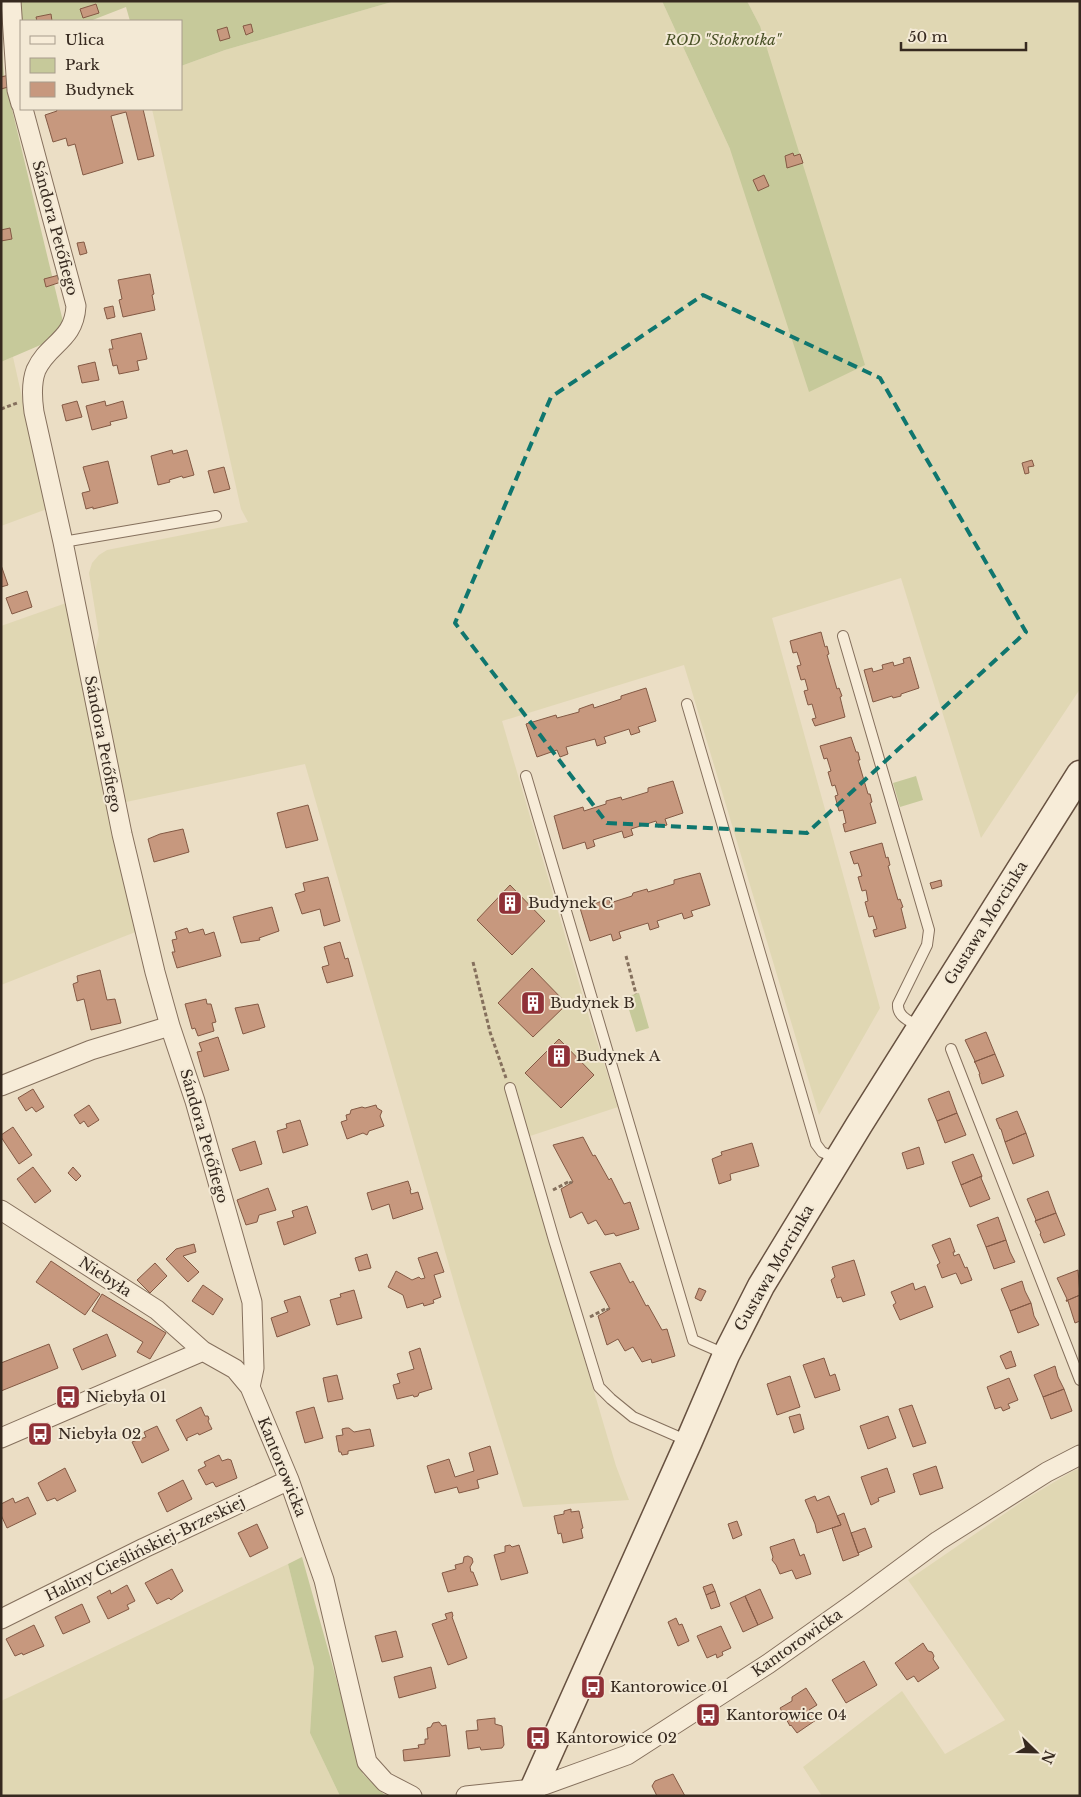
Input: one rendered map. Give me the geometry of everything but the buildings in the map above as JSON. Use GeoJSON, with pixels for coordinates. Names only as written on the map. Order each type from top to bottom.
{"type":"FeatureCollection","features":[{"type":"Feature","properties":{"kind":"street"},"geometry":{"type":"LineString","coordinates":[[11,10],[17,90],[20,100]]}},
{"type":"Feature","properties":{"kind":"street","name":"Sándora Petőfiego"},"geometry":{"type":"LineString","coordinates":[[23,110],[76,306],[73,325],[70,331],[36,369],[32,397],[122,834],[170,1026],[196,1101],[252,1302],[254,1368],[250,1387]]}},
{"type":"Feature","properties":{"kind":"street","name":"Gustawa Morcinka"},"geometry":{"type":"LineString","coordinates":[[532,1792],[726,1354],[761,1286],[920,1027],[1080,774]]}},
{"type":"Feature","properties":{"kind":"street"},"geometry":{"type":"LineString","coordinates":[[1,1086],[91,1050],[170,1026]]}},
{"type":"Feature","properties":{"kind":"street","name":"Niebyła"},"geometry":{"type":"LineString","coordinates":[[1,1210],[157,1310],[203,1351]]}},
{"type":"Feature","properties":{"kind":"street"},"geometry":{"type":"LineString","coordinates":[[1,1438],[203,1351]]}},
{"type":"Feature","properties":{"kind":"street","name":"Kantorowicka"},"geometry":{"type":"LineString","coordinates":[[203,1351],[235,1369],[250,1387],[289,1480],[324,1580],[367,1762],[384,1782],[412,1796]]}},
{"type":"Feature","properties":{"kind":"street","name":"Kantorowicka"},"geometry":{"type":"LineString","coordinates":[[466,1796],[532,1792],[627,1756],[768,1664],[857,1602],[938,1541],[1047,1472],[1080,1455]]}},
{"type":"Feature","properties":{"kind":"street","name":"Haliny Cieślińskiej-Brzeskiej"},"geometry":{"type":"LineString","coordinates":[[1,1619],[144,1548],[289,1480]]}},
{"type":"Feature","properties":{"kind":"lane"},"geometry":{"type":"LineString","coordinates":[[63,542],[216,516]]}},
{"type":"Feature","properties":{"kind":"lane"},"geometry":{"type":"LineString","coordinates":[[843,636],[929,930],[927,945],[898,1004],[898,1010],[901,1015],[920,1027]]}},
{"type":"Feature","properties":{"kind":"lane"},"geometry":{"type":"LineString","coordinates":[[687,704],[816,1144],[822,1152],[838,1160]]}},
{"type":"Feature","properties":{"kind":"lane"},"geometry":{"type":"LineString","coordinates":[[526,776],[693,1340],[726,1354]]}},
{"type":"Feature","properties":{"kind":"lane"},"geometry":{"type":"LineString","coordinates":[[951,1049],[1080,1380]]}},
{"type":"Feature","properties":{"kind":"lane"},"geometry":{"type":"LineString","coordinates":[[510,1088],[599,1387],[611,1400],[633,1417],[689,1441]]}},
{"type":"Feature","properties":{"kind":"path"},"geometry":{"type":"LineString","coordinates":[[626,956],[636,994]]}},
{"type":"Feature","properties":{"kind":"path"},"geometry":{"type":"LineString","coordinates":[[473,962],[490,1032],[510,1088]]}},
{"type":"Feature","properties":{"kind":"path"},"geometry":{"type":"LineString","coordinates":[[541,1196],[570,1181],[571,1184]]}},
{"type":"Feature","properties":{"kind":"path"},"geometry":{"type":"LineString","coordinates":[[579,1323],[606,1308],[608,1310]]}},
{"type":"Feature","properties":{"kind":"highlighted area"},"geometry":{"type":"Polygon","coordinates":[[[703,295],[880,378],[1026,632],[807,833],[607,823],[455,623],[551,397],[703,295]]]}},
{"type":"Feature","properties":{"kind":"shaded area"},"geometry":{"type":"Polygon","coordinates":[[[395,1],[662,1],[730,149],[760,26],[747,1],[1080,1],[1080,689],[981,838],[901,578],[772,618],[880,1008],[819,1115],[684,665],[502,721],[589,1017],[618,1107],[521,1139],[616,1466],[629,1500],[523,1507],[461,1307],[305,764],[126,802],[94,655],[99,635],[89,573],[92,563],[107,550],[248,522],[241,509],[152,110],[182,110],[182,66],[225,50],[395,1]]]}},
{"type":"Feature","properties":{"kind":"shaded area"},"geometry":{"type":"Polygon","coordinates":[[[13,357],[47,509],[1,526],[1,362],[13,357]]]}},
{"type":"Feature","properties":{"kind":"shaded area"},"geometry":{"type":"Polygon","coordinates":[[[69,602],[138,931],[1,985],[1,626],[69,602]]]}},
{"type":"Feature","properties":{"kind":"shaded area"},"geometry":{"type":"Polygon","coordinates":[[[1080,1468],[1080,1796],[822,1796],[803,1767],[902,1691],[945,1754],[1005,1720],[908,1580],[1026,1499],[1080,1468]]]}},
{"type":"Feature","properties":{"kind":"shaded area"},"geometry":{"type":"Polygon","coordinates":[[[288,1564],[314,1668],[310,1733],[340,1796],[1,1796],[1,1701],[288,1564]]]}},
{"type":"Feature","properties":{"kind":"green space"},"geometry":{"type":"Polygon","coordinates":[[[18,1],[395,1],[225,50],[182,66],[182,20],[130,20],[126,7],[93,20],[21,20],[18,1]]]}},
{"type":"Feature","properties":{"kind":"green space","name":"ROD \"Stokrotka\""},"geometry":{"type":"Polygon","coordinates":[[[662,1],[747,1],[760,26],[865,365],[809,392],[730,149],[662,1]]]}},
{"type":"Feature","properties":{"kind":"green space"},"geometry":{"type":"Polygon","coordinates":[[[1,42],[4,76],[66,334],[1,362],[1,42]]]}},
{"type":"Feature","properties":{"kind":"green space"},"geometry":{"type":"Polygon","coordinates":[[[916,776],[923,800],[900,807],[893,783],[916,776]]]}},
{"type":"Feature","properties":{"kind":"green space"},"geometry":{"type":"Polygon","coordinates":[[[639,993],[649,1028],[636,1032],[625,997],[639,993]]]}},
{"type":"Feature","properties":{"kind":"green space"},"geometry":{"type":"Polygon","coordinates":[[[302,1557],[363,1774],[386,1796],[340,1796],[310,1733],[314,1668],[288,1564],[302,1557]]]}},
{"type":"Feature","properties":{"kind":"place","name":"Budynek C"},"geometry":{"type":"Point","coordinates":[510,903]}},
{"type":"Feature","properties":{"kind":"place","name":"Budynek B"},"geometry":{"type":"Point","coordinates":[533,1003]}},
{"type":"Feature","properties":{"kind":"place","name":"Budynek A"},"geometry":{"type":"Point","coordinates":[559,1056]}},
{"type":"Feature","properties":{"kind":"place","name":"Niebyła 01"},"geometry":{"type":"Point","coordinates":[68,1397]}},
{"type":"Feature","properties":{"kind":"place","name":"Niebyła 02"},"geometry":{"type":"Point","coordinates":[40,1434]}},
{"type":"Feature","properties":{"kind":"place","name":"Kantorowice 01"},"geometry":{"type":"Point","coordinates":[593,1687]}},
{"type":"Feature","properties":{"kind":"place","name":"Kantorowice 04"},"geometry":{"type":"Point","coordinates":[708,1715]}},
{"type":"Feature","properties":{"kind":"place","name":"Kantorowice 02"},"geometry":{"type":"Point","coordinates":[538,1738]}}]}
